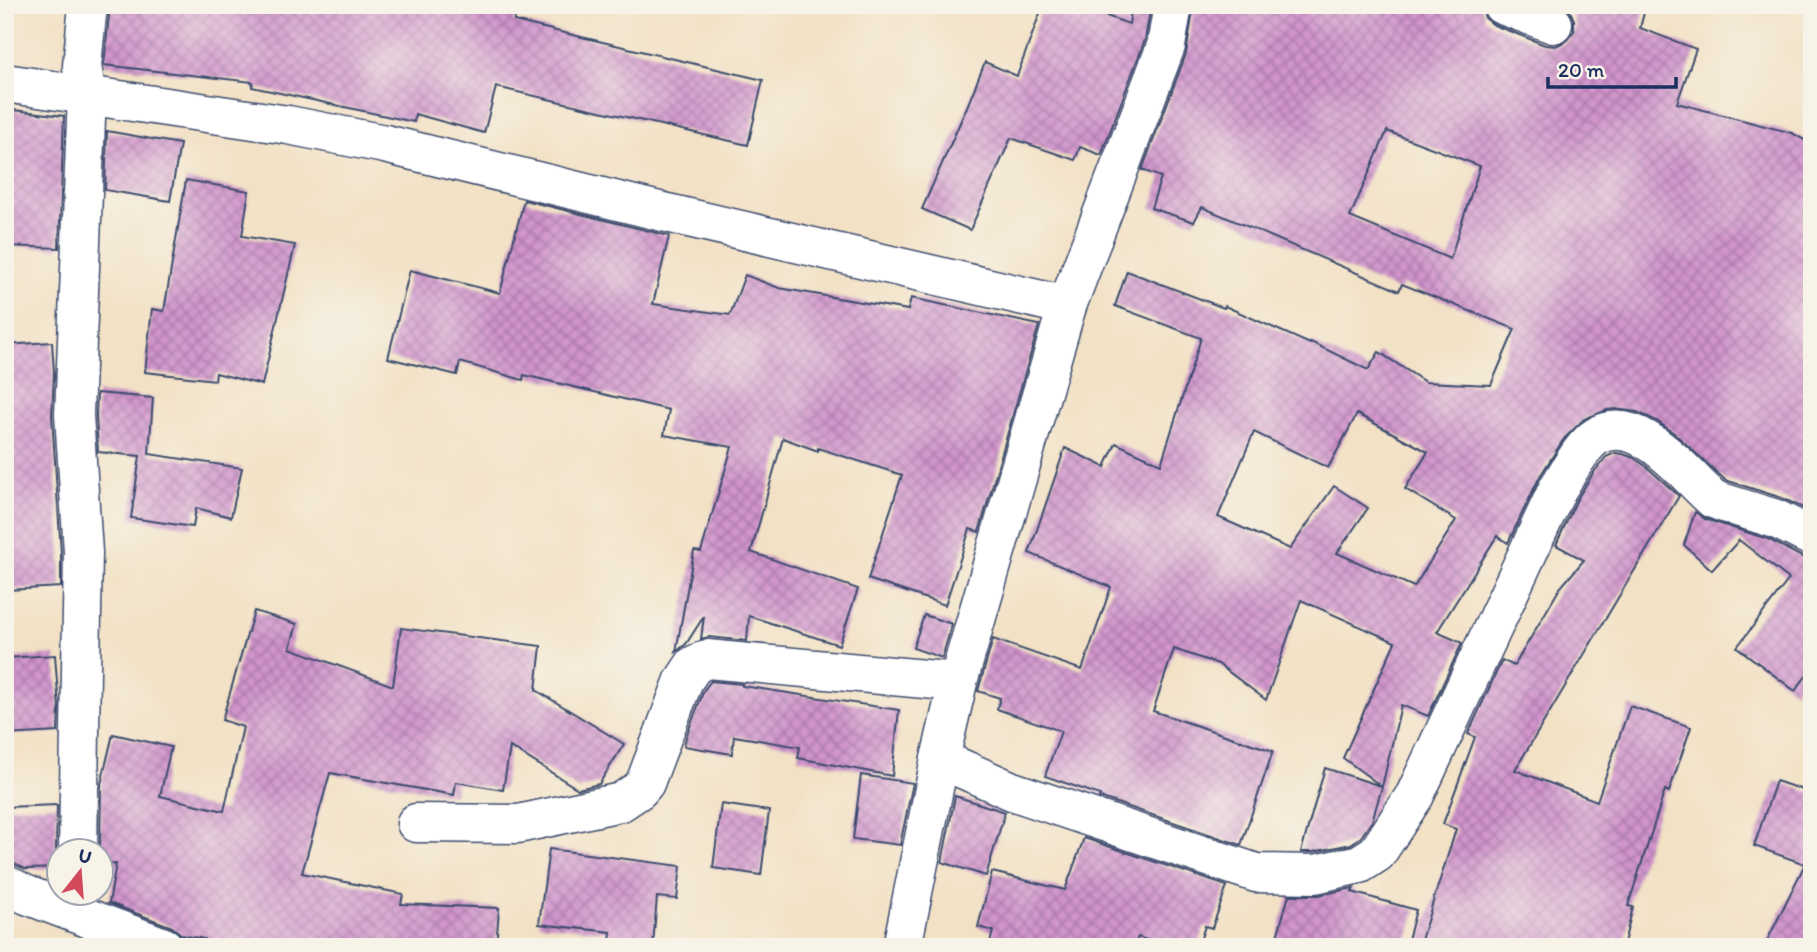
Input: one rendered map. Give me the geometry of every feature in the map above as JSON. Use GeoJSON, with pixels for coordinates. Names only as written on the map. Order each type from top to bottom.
{"type":"FeatureCollection","features":[{"type":"Feature","properties":{"kind":"street"},"geometry":{"type":"LineString","coordinates":[[78,836],[83,552],[74,415],[87,95],[82,66],[88,5]]}},
{"type":"Feature","properties":{"kind":"street"},"geometry":{"type":"LineString","coordinates":[[902,947],[958,682],[1067,306],[1166,46],[1173,5]]}},
{"type":"Feature","properties":{"kind":"street"},"geometry":{"type":"LineString","coordinates":[[1502,5],[1553,24]]}},
{"type":"Feature","properties":{"kind":"street"},"geometry":{"type":"LineString","coordinates":[[5,83],[288,125],[385,144],[1067,306]]}},
{"type":"Feature","properties":{"kind":"street"},"geometry":{"type":"LineString","coordinates":[[940,759],[1012,791],[1256,873],[1315,874],[1338,870],[1360,864],[1377,853],[1415,795],[1558,488],[1581,453],[1598,436],[1616,431],[1640,436],[1660,449],[1713,499],[1776,519],[1812,537]]}},
{"type":"Feature","properties":{"kind":"street"},"geometry":{"type":"LineString","coordinates":[[416,823],[518,824],[621,802],[645,783],[684,680],[694,665],[707,659],[958,682]]}},
{"type":"Feature","properties":{"kind":"street"},"geometry":{"type":"LineString","coordinates":[[5,884],[27,895],[46,898]]}},
{"type":"Feature","properties":{"kind":"street"},"geometry":{"type":"LineString","coordinates":[[83,906],[164,947]]}},
{"type":"Feature","properties":{"kind":"building"},"geometry":{"type":"Polygon","coordinates":[[[110,5],[518,5],[514,21],[763,80],[748,145],[496,87],[484,133],[415,114],[414,122],[252,87],[253,82],[104,65],[110,5]]]}},
{"type":"Feature","properties":{"kind":"building"},"geometry":{"type":"Polygon","coordinates":[[[1043,5],[1075,5],[1129,24],[1132,5],[1151,5],[1145,40],[1101,155],[1080,147],[1075,160],[1011,138],[970,230],[922,209],[985,62],[1017,76],[1043,5]]]}},
{"type":"Feature","properties":{"kind":"building"},"geometry":{"type":"Polygon","coordinates":[[[1194,5],[1481,5],[1485,18],[1494,25],[1545,45],[1556,46],[1566,41],[1574,31],[1574,20],[1563,5],[1646,5],[1640,28],[1696,49],[1677,103],[1792,133],[1812,144],[1812,496],[1803,508],[1782,498],[1725,480],[1674,433],[1637,412],[1607,410],[1584,419],[1564,439],[1540,476],[1508,543],[1497,536],[1437,632],[1462,643],[1428,716],[1401,705],[1382,787],[1372,821],[1361,837],[1351,844],[1313,852],[1301,852],[1325,768],[1381,786],[1343,758],[1395,642],[1301,600],[1266,700],[1218,664],[1174,649],[1153,711],[1273,751],[1241,845],[1045,776],[1061,731],[997,709],[1000,698],[978,691],[993,639],[1082,670],[1111,587],[1029,553],[1065,448],[1105,467],[1116,443],[1161,464],[1201,338],[1115,306],[1127,271],[1224,308],[1225,306],[1310,344],[1311,342],[1368,370],[1379,352],[1425,382],[1491,385],[1515,329],[1402,284],[1399,291],[1202,207],[1194,222],[1151,208],[1161,177],[1142,170],[1186,54],[1194,5]],[[1387,131],[1350,217],[1450,259],[1480,166],[1387,131]],[[1357,414],[1328,468],[1254,432],[1218,517],[1290,549],[1334,486],[1368,508],[1337,553],[1414,587],[1456,520],[1405,489],[1428,452],[1357,414]]]}},
{"type":"Feature","properties":{"kind":"building"},"geometry":{"type":"Polygon","coordinates":[[[5,109],[64,116],[59,248],[5,246],[5,109]]]}},
{"type":"Feature","properties":{"kind":"building"},"geometry":{"type":"Polygon","coordinates":[[[107,131],[180,144],[170,201],[105,190],[107,131]]]}},
{"type":"Feature","properties":{"kind":"building"},"geometry":{"type":"Polygon","coordinates":[[[186,180],[249,191],[242,236],[295,245],[262,385],[216,373],[215,380],[145,372],[152,309],[164,311],[186,180]]]}},
{"type":"Feature","properties":{"kind":"building"},"geometry":{"type":"Polygon","coordinates":[[[524,200],[669,236],[653,304],[730,315],[745,275],[779,288],[908,310],[911,298],[1039,325],[979,532],[970,529],[945,605],[868,579],[902,475],[783,438],[751,552],[858,589],[839,645],[749,616],[747,641],[709,637],[701,639],[704,616],[686,644],[676,652],[694,551],[701,552],[732,447],[664,435],[669,410],[524,375],[523,380],[460,362],[457,375],[388,358],[410,270],[500,293],[524,200]]]}},
{"type":"Feature","properties":{"kind":"building"},"geometry":{"type":"Polygon","coordinates":[[[52,342],[52,416],[61,587],[7,590],[5,345],[52,342]]]}},
{"type":"Feature","properties":{"kind":"building"},"geometry":{"type":"Polygon","coordinates":[[[97,393],[153,398],[149,454],[242,468],[231,517],[196,508],[193,527],[131,518],[140,456],[98,452],[97,393]]]}},
{"type":"Feature","properties":{"kind":"building"},"geometry":{"type":"Polygon","coordinates":[[[1615,453],[1634,458],[1679,496],[1515,770],[1597,801],[1630,706],[1691,727],[1669,792],[1665,790],[1628,906],[1633,907],[1623,947],[1443,947],[1421,940],[1456,829],[1443,824],[1475,737],[1468,734],[1502,660],[1514,666],[1560,588],[1584,560],[1556,545],[1577,499],[1594,472],[1606,457],[1615,453]]]}},
{"type":"Feature","properties":{"kind":"building"},"geometry":{"type":"Polygon","coordinates":[[[1695,512],[1705,519],[1768,539],[1802,557],[1812,559],[1812,668],[1795,691],[1737,647],[1789,579],[1739,540],[1712,570],[1684,545],[1695,512]]]}},
{"type":"Feature","properties":{"kind":"building"},"geometry":{"type":"Polygon","coordinates":[[[254,611],[297,624],[290,648],[393,686],[401,628],[541,646],[536,690],[624,744],[599,784],[578,789],[510,747],[503,790],[456,782],[454,795],[330,773],[302,873],[403,894],[401,904],[499,908],[496,947],[204,947],[205,939],[182,935],[172,927],[116,906],[116,836],[100,836],[101,784],[113,734],[171,747],[160,796],[224,811],[243,727],[222,720],[254,611]]]}},
{"type":"Feature","properties":{"kind":"building"},"geometry":{"type":"Polygon","coordinates":[[[924,615],[952,624],[942,658],[913,648],[924,615]]]}},
{"type":"Feature","properties":{"kind":"building"},"geometry":{"type":"Polygon","coordinates":[[[55,655],[58,732],[5,735],[5,658],[55,655]]]}},
{"type":"Feature","properties":{"kind":"building"},"geometry":{"type":"Polygon","coordinates":[[[711,681],[899,710],[892,776],[798,758],[800,747],[734,736],[732,754],[684,746],[704,690],[711,681]]]}},
{"type":"Feature","properties":{"kind":"building"},"geometry":{"type":"Polygon","coordinates":[[[861,775],[913,783],[900,845],[853,839],[861,775]]]}},
{"type":"Feature","properties":{"kind":"building"},"geometry":{"type":"Polygon","coordinates":[[[1776,781],[1812,793],[1812,947],[1764,947],[1805,864],[1754,846],[1776,781]]]}},
{"type":"Feature","properties":{"kind":"building"},"geometry":{"type":"Polygon","coordinates":[[[955,796],[1005,812],[986,876],[942,862],[955,796]]]}},
{"type":"Feature","properties":{"kind":"building"},"geometry":{"type":"Polygon","coordinates":[[[721,804],[769,811],[761,875],[713,868],[721,804]]]}},
{"type":"Feature","properties":{"kind":"building"},"geometry":{"type":"Polygon","coordinates":[[[57,805],[56,836],[46,836],[46,868],[25,869],[5,862],[5,807],[57,805]]]}},
{"type":"Feature","properties":{"kind":"building"},"geometry":{"type":"Polygon","coordinates":[[[1084,838],[1227,886],[1212,928],[1205,926],[1198,947],[1167,947],[1138,937],[1135,947],[989,947],[993,931],[978,927],[992,872],[1065,890],[1084,838]]]}},
{"type":"Feature","properties":{"kind":"building"},"geometry":{"type":"Polygon","coordinates":[[[549,849],[681,866],[677,899],[657,897],[653,946],[610,942],[611,932],[539,924],[549,849]]]}},
{"type":"Feature","properties":{"kind":"building"},"geometry":{"type":"Polygon","coordinates":[[[1354,888],[1352,892],[1416,910],[1406,947],[1274,947],[1289,895],[1319,895],[1354,888]]]}}]}
